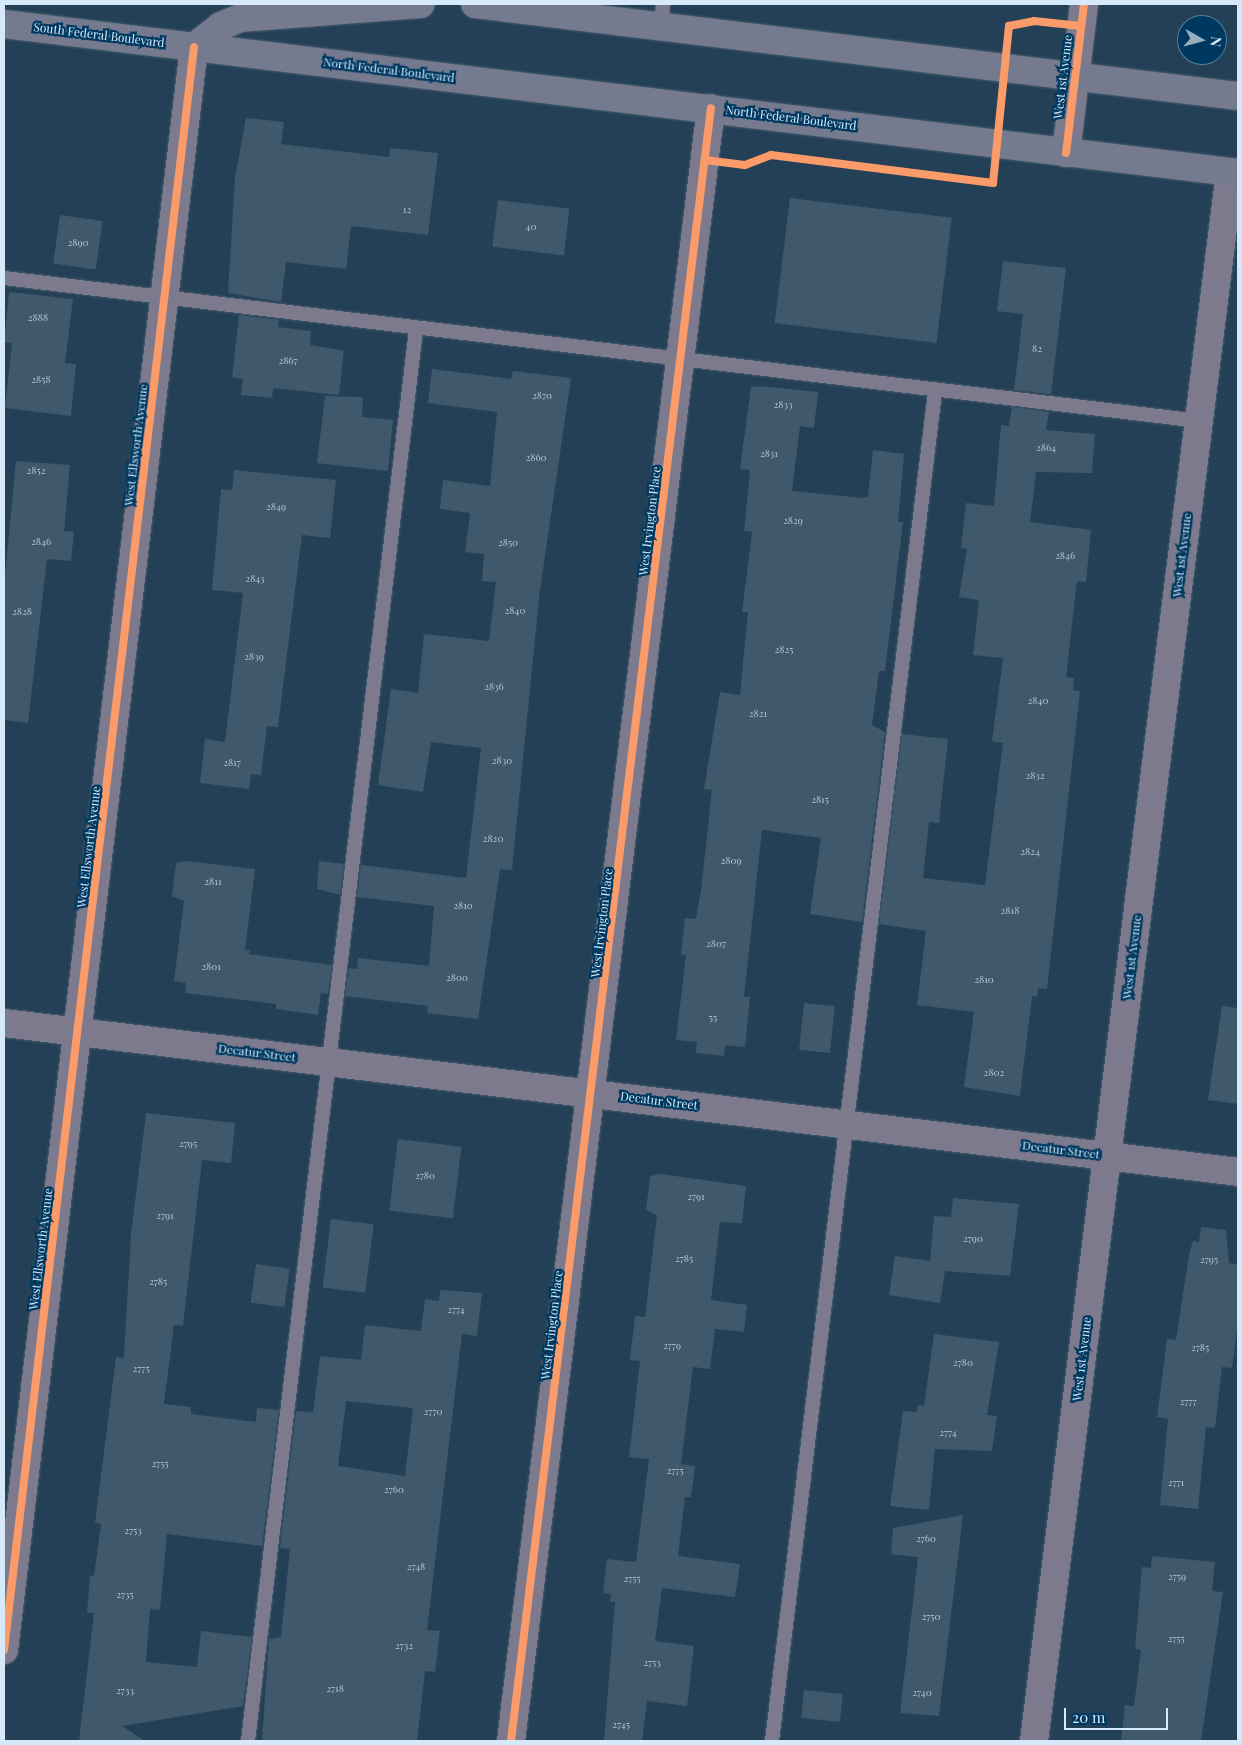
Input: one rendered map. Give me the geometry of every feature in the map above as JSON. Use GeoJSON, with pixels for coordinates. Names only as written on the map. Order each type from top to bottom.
{"type":"FeatureCollection","features":[{"type":"Feature","properties":{"kind":"main road"},"geometry":{"type":"LineString","coordinates":[[194,47],[221,26],[240,18],[420,4]]}},
{"type":"Feature","properties":{"kind":"main road"},"geometry":{"type":"LineString","coordinates":[[475,4],[662,16],[1074,78],[1238,96]]}},
{"type":"Feature","properties":{"kind":"main road","name":"South Federal Boulevard"},"geometry":{"type":"LineString","coordinates":[[4,24],[194,47]]}},
{"type":"Feature","properties":{"kind":"main road","name":"North Federal Boulevard"},"geometry":{"type":"LineString","coordinates":[[194,47],[711,108],[1234,173]]}},
{"type":"Feature","properties":{"kind":"street","name":"West 1st Avenue"},"geometry":{"type":"LineString","coordinates":[[1066,153],[1084,4]]}},
{"type":"Feature","properties":{"kind":"street","name":"West Ellsworth Avenue"},"geometry":{"type":"LineString","coordinates":[[4,1650],[79,1032],[194,47]]}},
{"type":"Feature","properties":{"kind":"street","name":"West Irvington Place"},"geometry":{"type":"LineString","coordinates":[[512,1741],[711,108]]}},
{"type":"Feature","properties":{"kind":"street","name":"West 1st Avenue"},"geometry":{"type":"LineString","coordinates":[[1034,1741],[1199,421],[1234,173]]}},
{"type":"Feature","properties":{"kind":"street","name":"Decatur Street"},"geometry":{"type":"LineString","coordinates":[[4,1023],[1238,1172]]}},
{"type":"Feature","properties":{"kind":"lane"},"geometry":{"type":"LineString","coordinates":[[4,278],[680,362],[1199,421]]}},
{"type":"Feature","properties":{"kind":"lane"},"geometry":{"type":"LineString","coordinates":[[248,1741],[416,330]]}},
{"type":"Feature","properties":{"kind":"lane"},"geometry":{"type":"LineString","coordinates":[[772,1741],[850,1124],[935,392]]}},
{"type":"Feature","properties":{"kind":"building"},"geometry":{"type":"Polygon","coordinates":[[[246,118],[284,122],[281,144],[389,157],[390,148],[438,153],[428,235],[351,226],[346,269],[286,262],[281,302],[228,293],[235,178],[246,118]]]}},
{"type":"Feature","properties":{"kind":"building"},"geometry":{"type":"Polygon","coordinates":[[[790,198],[952,218],[936,343],[775,323],[790,198]]]}},
{"type":"Feature","properties":{"kind":"building"},"geometry":{"type":"Polygon","coordinates":[[[498,200],[569,209],[564,255],[492,247],[498,200]]]}},
{"type":"Feature","properties":{"kind":"building"},"geometry":{"type":"Polygon","coordinates":[[[60,215],[103,221],[96,270],[53,264],[60,215]]]}},
{"type":"Feature","properties":{"kind":"building"},"geometry":{"type":"Polygon","coordinates":[[[1003,261],[1066,268],[1051,394],[1014,390],[1023,314],[997,311],[1003,261]]]}},
{"type":"Feature","properties":{"kind":"building"},"geometry":{"type":"Polygon","coordinates":[[[9,292],[73,299],[65,363],[76,364],[71,416],[5,408],[12,343],[4,342],[9,292]]]}},
{"type":"Feature","properties":{"kind":"building"},"geometry":{"type":"Polygon","coordinates":[[[239,315],[279,320],[278,327],[311,331],[310,345],[344,351],[339,395],[273,388],[272,398],[241,395],[243,379],[232,377],[239,315]]]}},
{"type":"Feature","properties":{"kind":"building"},"geometry":{"type":"Polygon","coordinates":[[[432,369],[511,379],[513,371],[571,378],[540,590],[512,870],[500,869],[478,1019],[427,1013],[428,1006],[345,996],[349,968],[357,969],[358,958],[429,966],[434,906],[357,897],[361,865],[466,878],[481,748],[431,742],[423,792],[378,785],[391,689],[418,693],[424,634],[489,641],[496,582],[482,581],[484,554],[465,552],[470,513],[440,509],[443,480],[490,486],[497,412],[428,403],[432,369]]]}},
{"type":"Feature","properties":{"kind":"building"},"geometry":{"type":"Polygon","coordinates":[[[760,386],[818,392],[814,428],[800,426],[792,491],[863,498],[868,496],[873,450],[904,454],[898,522],[903,522],[885,671],[879,671],[872,725],[885,732],[862,922],[810,914],[821,838],[762,830],[744,997],[750,997],[745,1047],[725,1045],[724,1056],[696,1053],[697,1042],[676,1040],[686,955],[681,954],[685,918],[696,919],[701,890],[712,790],[704,789],[720,692],[740,695],[748,612],[742,612],[752,532],[744,531],[750,470],[740,469],[751,387],[760,386]]]}},
{"type":"Feature","properties":{"kind":"building"},"geometry":{"type":"Polygon","coordinates":[[[325,396],[363,397],[362,417],[393,420],[388,471],[317,463],[325,396]]]}},
{"type":"Feature","properties":{"kind":"building"},"geometry":{"type":"Polygon","coordinates":[[[1012,407],[1049,412],[1046,430],[1095,434],[1092,473],[1036,472],[1030,522],[1091,530],[1086,582],[1077,581],[1066,677],[1074,678],[1073,690],[1080,691],[1047,989],[1038,988],[1037,997],[1032,996],[1020,1096],[964,1087],[974,1012],[917,1005],[926,931],[879,924],[902,734],[948,739],[939,823],[929,822],[923,878],[985,885],[1003,743],[992,741],[1003,658],[973,655],[979,600],[959,597],[967,549],[961,548],[966,503],[994,506],[1001,425],[1009,426],[1012,407]]]}},
{"type":"Feature","properties":{"kind":"building"},"geometry":{"type":"Polygon","coordinates":[[[16,461],[70,465],[64,531],[74,532],[71,561],[47,559],[28,723],[4,720],[4,586],[16,461]]]}},
{"type":"Feature","properties":{"kind":"building"},"geometry":{"type":"Polygon","coordinates":[[[234,470],[336,480],[330,538],[302,535],[278,727],[267,726],[261,775],[251,774],[249,789],[200,783],[205,739],[225,742],[243,593],[212,590],[221,489],[232,490],[234,470]]]}},
{"type":"Feature","properties":{"kind":"building"},"geometry":{"type":"Polygon","coordinates":[[[186,861],[255,869],[245,950],[250,950],[249,954],[332,965],[328,994],[321,993],[318,1015],[276,1009],[276,1004],[185,993],[186,983],[174,981],[184,901],[172,896],[176,863],[186,861]]]}},
{"type":"Feature","properties":{"kind":"building"},"geometry":{"type":"Polygon","coordinates":[[[319,861],[344,864],[340,895],[317,889],[319,861]]]}},
{"type":"Feature","properties":{"kind":"building"},"geometry":{"type":"Polygon","coordinates":[[[804,1003],[835,1006],[830,1053],[799,1050],[804,1003]]]}},
{"type":"Feature","properties":{"kind":"building"},"geometry":{"type":"Polygon","coordinates":[[[1222,1006],[1238,1008],[1238,1104],[1208,1100],[1222,1006]]]}},
{"type":"Feature","properties":{"kind":"building"},"geometry":{"type":"Polygon","coordinates":[[[146,1113],[235,1123],[231,1163],[202,1160],[183,1326],[174,1325],[164,1404],[191,1407],[191,1414],[256,1422],[257,1408],[279,1410],[262,1546],[167,1534],[160,1610],[150,1609],[146,1662],[197,1667],[201,1631],[252,1637],[243,1706],[122,1726],[145,1741],[79,1741],[94,1613],[87,1613],[90,1576],[94,1576],[101,1524],[95,1523],[116,1357],[124,1358],[131,1234],[146,1113]]]}},
{"type":"Feature","properties":{"kind":"building"},"geometry":{"type":"Polygon","coordinates":[[[398,1139],[462,1147],[453,1218],[389,1210],[398,1139]]]}},
{"type":"Feature","properties":{"kind":"building"},"geometry":{"type":"Polygon","coordinates":[[[661,1174],[746,1186],[742,1223],[720,1222],[711,1300],[747,1305],[744,1332],[715,1329],[710,1369],[693,1367],[681,1464],[695,1466],[691,1497],[685,1497],[678,1556],[740,1564],[735,1597],[662,1588],[655,1641],[694,1646],[687,1706],[647,1701],[642,1741],[604,1741],[615,1602],[610,1602],[611,1594],[603,1593],[607,1559],[636,1562],[649,1459],[629,1457],[640,1361],[630,1360],[635,1316],[645,1317],[657,1215],[646,1210],[650,1176],[661,1174]]]}},
{"type":"Feature","properties":{"kind":"building"},"geometry":{"type":"Polygon","coordinates":[[[953,1198],[1019,1204],[1010,1276],[945,1271],[940,1303],[889,1295],[895,1256],[930,1261],[934,1216],[951,1217],[953,1198]]]}},
{"type":"Feature","properties":{"kind":"building"},"geometry":{"type":"Polygon","coordinates":[[[331,1219],[374,1224],[365,1293],[323,1287],[331,1219]]]}},
{"type":"Feature","properties":{"kind":"building"},"geometry":{"type":"Polygon","coordinates":[[[1201,1227],[1226,1230],[1229,1263],[1238,1265],[1238,1321],[1232,1368],[1222,1367],[1215,1428],[1206,1427],[1198,1509],[1160,1505],[1168,1419],[1157,1417],[1167,1339],[1176,1340],[1189,1255],[1193,1241],[1199,1242],[1201,1227]]]}},
{"type":"Feature","properties":{"kind":"building"},"geometry":{"type":"Polygon","coordinates":[[[256,1264],[290,1269],[284,1307],[251,1303],[256,1264]]]}},
{"type":"Feature","properties":{"kind":"building"},"geometry":{"type":"Polygon","coordinates":[[[440,1290],[482,1293],[477,1336],[462,1334],[427,1630],[440,1631],[435,1672],[425,1671],[417,1741],[262,1741],[269,1639],[281,1637],[290,1549],[280,1548],[296,1411],[313,1412],[320,1356],[361,1360],[365,1325],[421,1331],[425,1299],[439,1301],[440,1290]],[[346,1401],[338,1466],[405,1476],[413,1408],[346,1401]]]}},
{"type":"Feature","properties":{"kind":"building"},"geometry":{"type":"Polygon","coordinates":[[[934,1334],[999,1342],[987,1415],[997,1416],[992,1451],[935,1449],[929,1510],[890,1506],[903,1411],[917,1412],[918,1405],[924,1406],[934,1334]]]}},
{"type":"Feature","properties":{"kind":"building"},"geometry":{"type":"Polygon","coordinates":[[[963,1515],[939,1716],[900,1713],[918,1557],[891,1554],[893,1528],[963,1515]]]}},
{"type":"Feature","properties":{"kind":"building"},"geometry":{"type":"Polygon","coordinates":[[[1152,1556],[1215,1562],[1212,1591],[1223,1592],[1201,1741],[1121,1741],[1125,1705],[1134,1706],[1141,1650],[1135,1649],[1142,1567],[1151,1568],[1152,1556]]]}},
{"type":"Feature","properties":{"kind":"building"},"geometry":{"type":"Polygon","coordinates":[[[804,1690],[843,1694],[840,1722],[801,1718],[804,1690]]]}},
{"type":"Feature","properties":{"kind":"cycle path"},"geometry":{"type":"LineString","coordinates":[[1066,153],[1084,4]]}},
{"type":"Feature","properties":{"kind":"cycle path"},"geometry":{"type":"LineString","coordinates":[[705,160],[745,165],[771,155],[993,183],[1009,26],[1034,21],[1081,26]]}},
{"type":"Feature","properties":{"kind":"cycle path"},"geometry":{"type":"LineString","coordinates":[[4,1650],[194,47]]}},
{"type":"Feature","properties":{"kind":"cycle path"},"geometry":{"type":"LineString","coordinates":[[511,1741],[711,108]]}}]}
